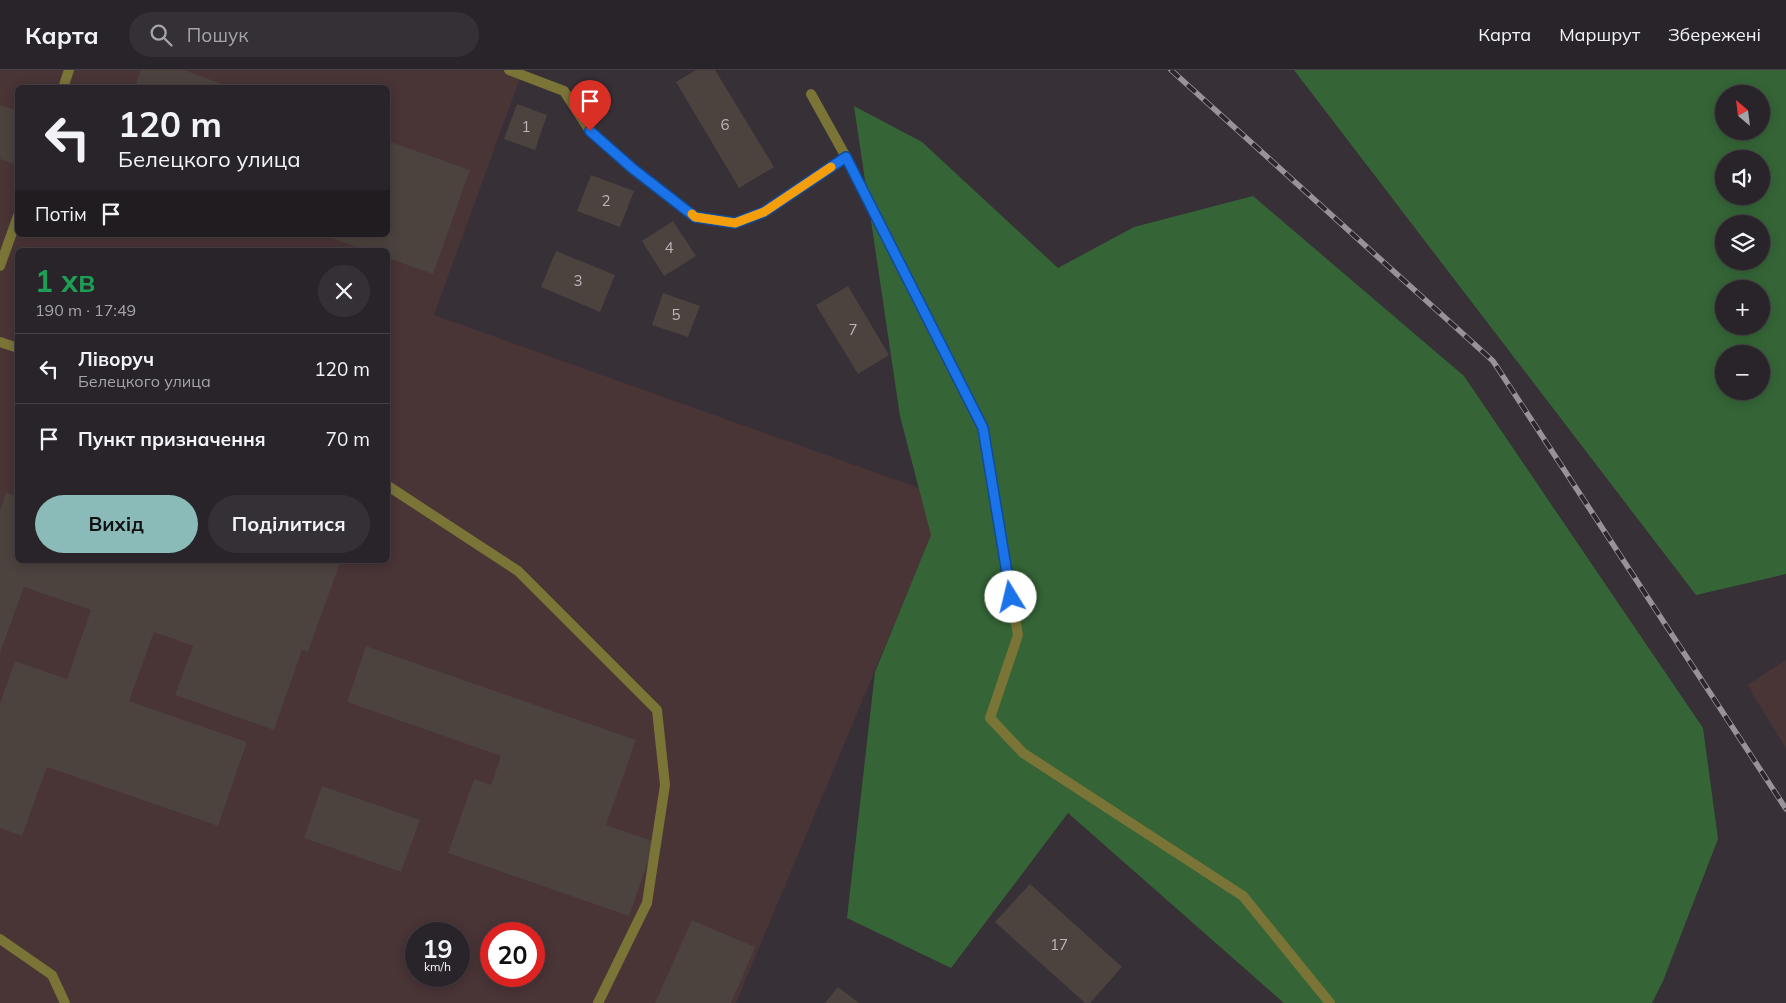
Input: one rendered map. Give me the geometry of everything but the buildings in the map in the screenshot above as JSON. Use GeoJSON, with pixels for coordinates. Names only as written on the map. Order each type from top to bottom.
{"type":"FeatureCollection","features":[{"type":"Feature","properties":{"kind":"lane"},"geometry":{"type":"LineString","coordinates":[[64,85],[69,70]]}},
{"type":"Feature","properties":{"kind":"lane"},"geometry":{"type":"LineString","coordinates":[[509,70],[564,90],[590,131],[632,168],[695,217],[735,223],[764,212],[846,157]]}},
{"type":"Feature","properties":{"kind":"lane"},"geometry":{"type":"LineString","coordinates":[[810,94],[846,157],[983,428],[1018,634],[990,718],[1023,753],[1243,896],[1330,1003]]}},
{"type":"Feature","properties":{"kind":"lane"},"geometry":{"type":"LineString","coordinates":[[0,266],[15,224]]}},
{"type":"Feature","properties":{"kind":"lane"},"geometry":{"type":"LineString","coordinates":[[0,342],[15,347]]}},
{"type":"Feature","properties":{"kind":"lane"},"geometry":{"type":"LineString","coordinates":[[390,487],[518,571],[657,710],[665,785],[647,902],[598,1003]]}},
{"type":"Feature","properties":{"kind":"lane"},"geometry":{"type":"LineString","coordinates":[[0,939],[52,975],[65,1003]]}},
{"type":"Feature","properties":{"kind":"shaded area"},"geometry":{"type":"Polygon","coordinates":[[[0,70],[523,70],[434,315],[947,498],[736,1003],[0,1003],[0,70]]]}},
{"type":"Feature","properties":{"kind":"shaded area"},"geometry":{"type":"Polygon","coordinates":[[[1786,660],[1786,748],[1747,685],[1786,660]]]}},
{"type":"Feature","properties":{"kind":"green space"},"geometry":{"type":"Polygon","coordinates":[[[1294,70],[1786,70],[1786,574],[1696,595],[1294,70]]]}},
{"type":"Feature","properties":{"kind":"green space"},"geometry":{"type":"Polygon","coordinates":[[[854,106],[922,142],[1058,268],[1134,227],[1253,196],[1464,376],[1703,728],[1718,839],[1663,981],[1652,1003],[1284,1003],[1068,813],[951,968],[847,918],[875,672],[931,535],[900,416],[854,106]]]}},
{"type":"Feature","properties":{"kind":"railway"},"geometry":{"type":"LineString","coordinates":[[1171,70],[1493,361],[1786,809]]}},
{"type":"Feature","properties":{"kind":"slow traffic"},"geometry":{"type":"LineString","coordinates":[[692,214],[695,217],[735,223],[764,212],[831,167]]}},
{"type":"Feature","properties":{"kind":"route"},"geometry":{"type":"LineString","coordinates":[[590,131],[632,168],[695,217],[735,223],[764,212],[846,157],[983,428],[1011,597]]}}]}
